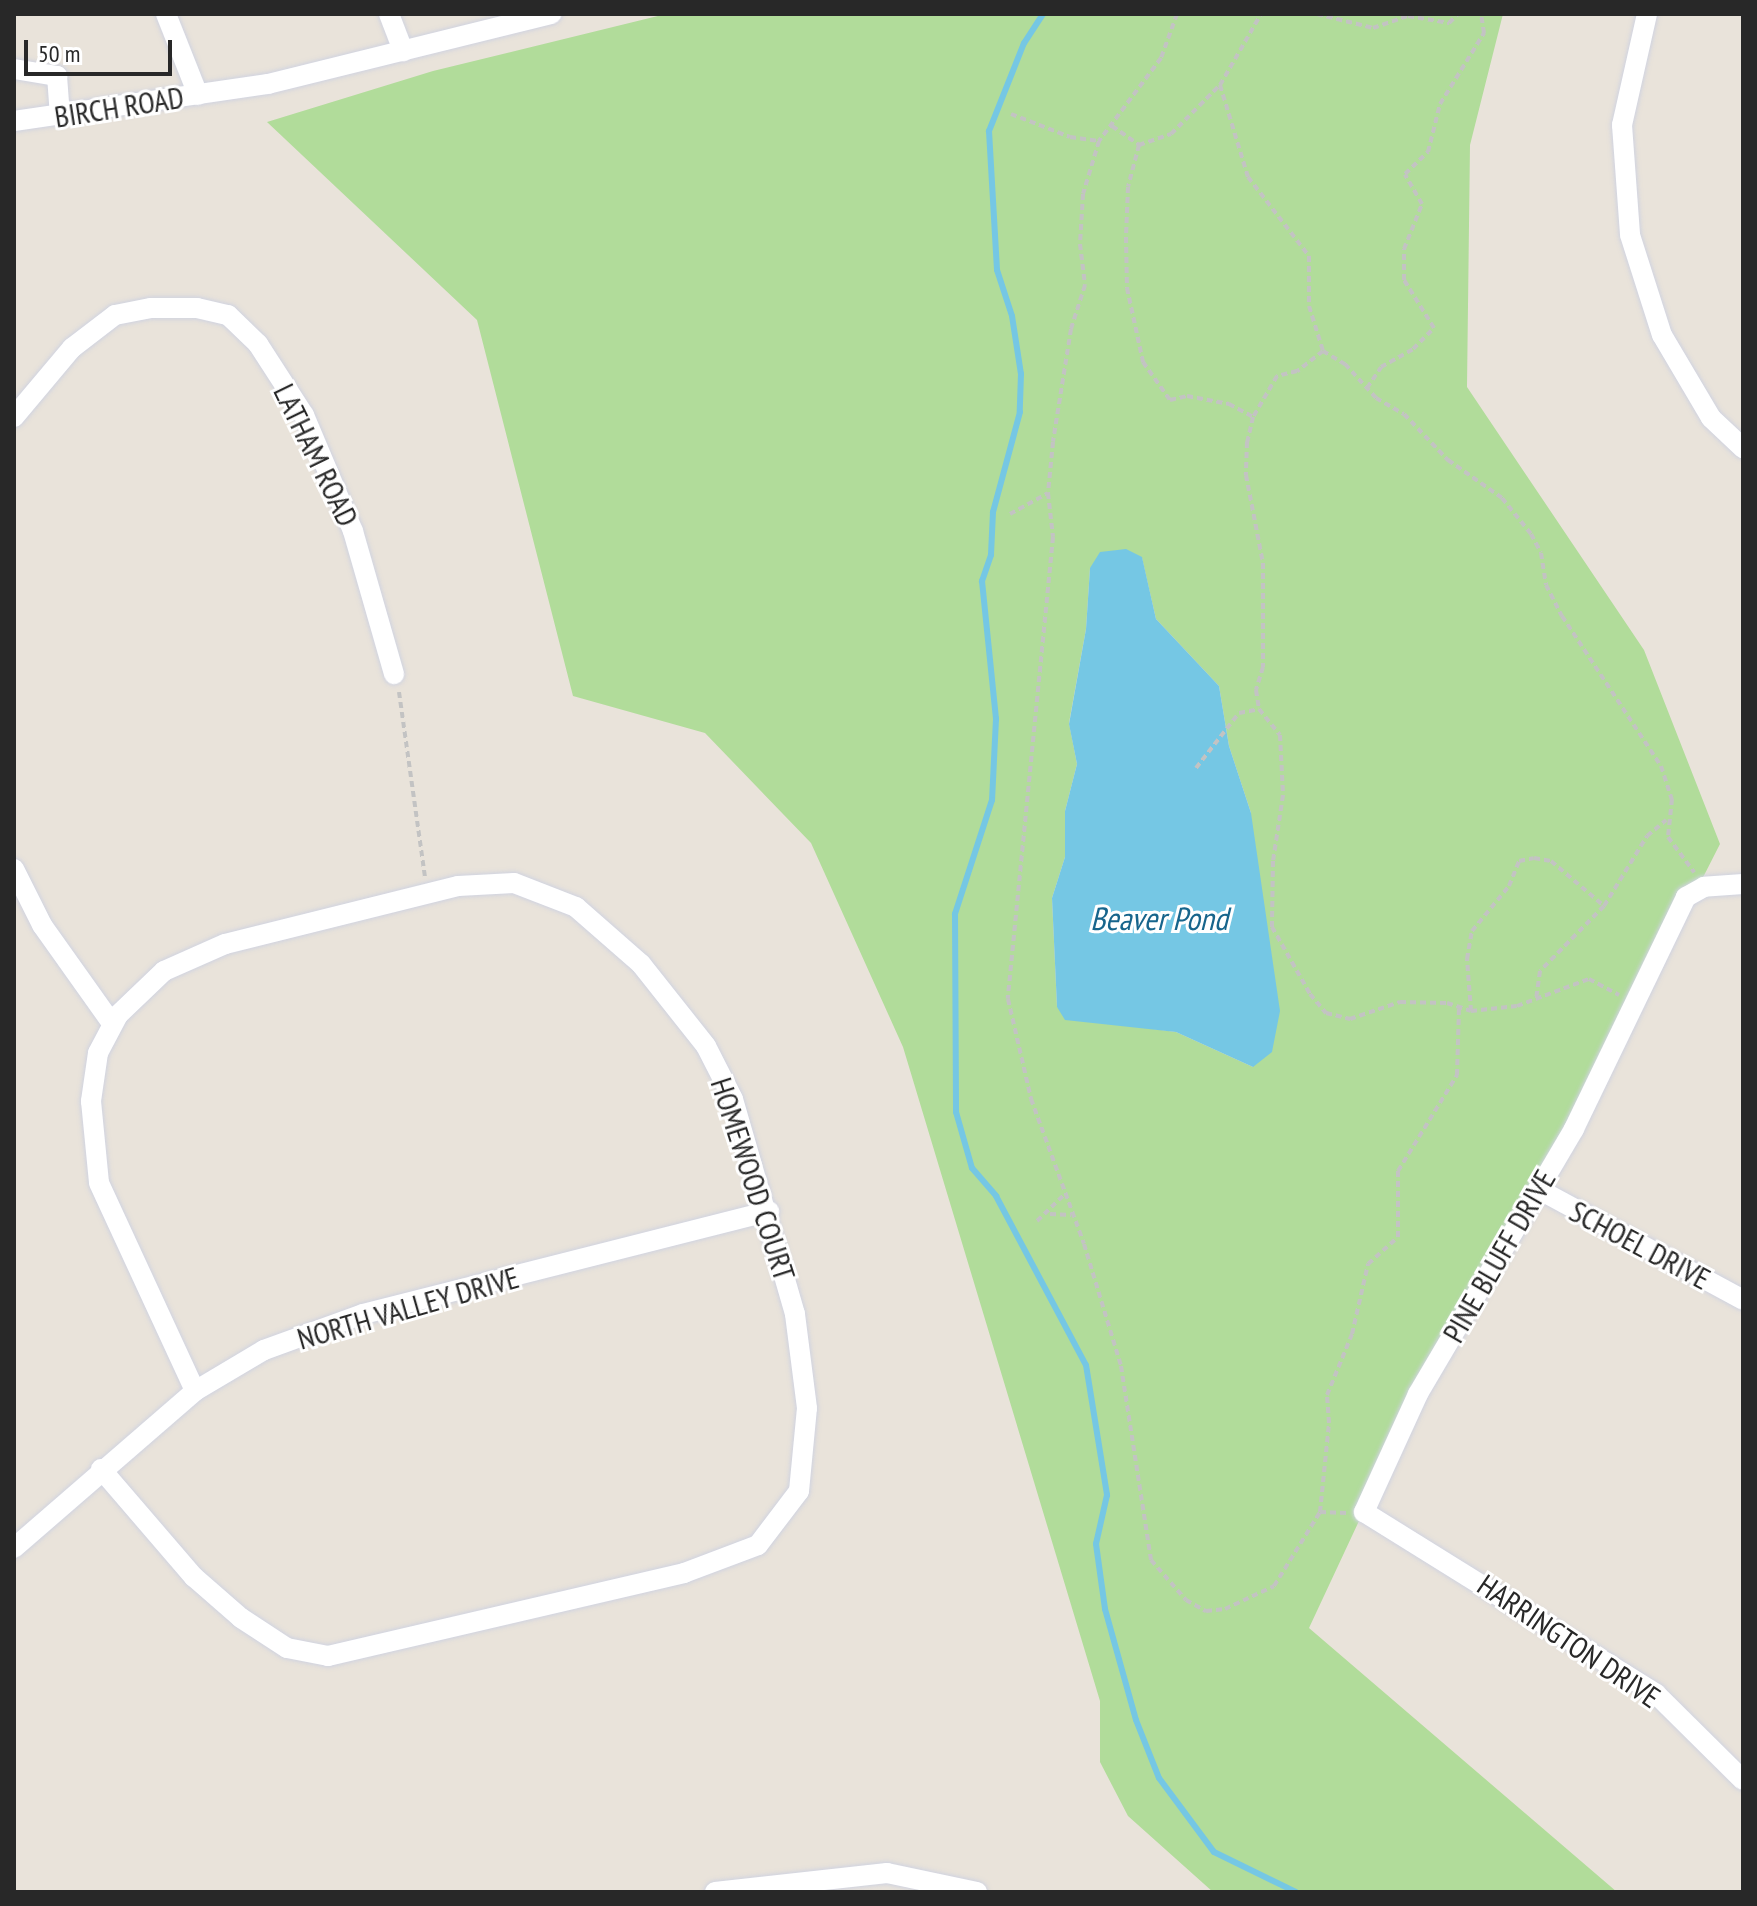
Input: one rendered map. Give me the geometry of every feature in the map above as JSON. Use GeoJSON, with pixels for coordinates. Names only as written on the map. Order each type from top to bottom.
{"type":"FeatureCollection","features":[{"type":"Feature","properties":{"kind":"street"},"geometry":{"type":"LineString","coordinates":[[166,14],[198,95]]}},
{"type":"Feature","properties":{"kind":"street"},"geometry":{"type":"LineString","coordinates":[[389,14],[403,51]]}},
{"type":"Feature","properties":{"kind":"street","name":"BIRCH ROAD"},"geometry":{"type":"LineString","coordinates":[[14,121],[268,84],[551,14]]}},
{"type":"Feature","properties":{"kind":"street"},"geometry":{"type":"LineString","coordinates":[[1647,14],[1622,125],[1630,235],[1662,335],[1711,418],[1743,448]]}},
{"type":"Feature","properties":{"kind":"street"},"geometry":{"type":"LineString","coordinates":[[14,69],[57,76],[60,116]]}},
{"type":"Feature","properties":{"kind":"street","name":"LATHAM ROAD"},"geometry":{"type":"LineString","coordinates":[[14,417],[72,348],[115,315],[151,308],[197,308],[228,315],[258,344],[309,427],[353,531],[394,674]]}},
{"type":"Feature","properties":{"kind":"street"},"geometry":{"type":"LineString","coordinates":[[14,869],[42,925],[111,1022]]}},
{"type":"Feature","properties":{"kind":"street","name":"HOMEWOOD COURT"},"geometry":{"type":"LineString","coordinates":[[101,1469],[194,1577],[241,1618],[287,1648],[328,1656],[684,1573],[758,1545],[799,1491],[807,1408],[795,1314],[769,1211],[733,1099],[713,1059],[641,964],[576,907],[514,883],[429,891],[225,944],[164,971],[111,1022],[98,1053],[91,1101],[99,1183],[195,1391]]}},
{"type":"Feature","properties":{"kind":"street"},"geometry":{"type":"LineString","coordinates":[[1695,892],[1743,884]]}},
{"type":"Feature","properties":{"kind":"street","name":"PINE BLUFF DRIVE"},"geometry":{"type":"LineString","coordinates":[[1364,1512],[1418,1394],[1574,1129],[1632,1002],[1695,892]]}},
{"type":"Feature","properties":{"kind":"street","name":"SCHOEL DRIVE"},"geometry":{"type":"LineString","coordinates":[[1538,1189],[1743,1300]]}},
{"type":"Feature","properties":{"kind":"street","name":"NORTH VALLEY DRIVE"},"geometry":{"type":"LineString","coordinates":[[14,1548],[101,1469],[195,1391],[264,1350],[363,1314],[769,1211]]}},
{"type":"Feature","properties":{"kind":"street","name":"HARRINGTON DRIVE"},"geometry":{"type":"LineString","coordinates":[[1364,1512],[1656,1694],[1743,1780]]}},
{"type":"Feature","properties":{"kind":"street"},"geometry":{"type":"LineString","coordinates":[[715,1892],[887,1873],[977,1892]]}},
{"type":"Feature","properties":{"kind":"path"},"geometry":{"type":"LineString","coordinates":[[1177,14],[1161,58],[1099,141],[1083,194],[1080,244],[1085,285],[1071,329],[1048,493],[1053,537],[1008,999],[1031,1099],[1121,1366],[1143,1524],[1151,1560],[1162,1577],[1196,1605],[1225,1609],[1274,1586],[1320,1512],[1329,1423],[1327,1395],[1352,1334],[1368,1264],[1398,1237],[1398,1171],[1457,1075],[1459,1007]]}},
{"type":"Feature","properties":{"kind":"path"},"geometry":{"type":"LineString","coordinates":[[1139,145],[1171,134],[1220,85],[1261,14]]}},
{"type":"Feature","properties":{"kind":"path"},"geometry":{"type":"LineString","coordinates":[[1317,14],[1373,28],[1408,16],[1449,23],[1458,14]]}},
{"type":"Feature","properties":{"kind":"path"},"geometry":{"type":"LineString","coordinates":[[1367,388],[1381,367],[1413,349],[1434,328],[1404,280],[1404,249],[1422,204],[1405,174],[1428,152],[1440,104],[1484,33],[1481,14]]}},
{"type":"Feature","properties":{"kind":"path"},"geometry":{"type":"LineString","coordinates":[[1220,85],[1248,177],[1309,256],[1309,306],[1323,351],[1404,414],[1448,460],[1502,498],[1531,534],[1541,553],[1546,585],[1562,616],[1661,766],[1672,799],[1666,820],[1668,837],[1695,892]]}},
{"type":"Feature","properties":{"kind":"path"},"geometry":{"type":"LineString","coordinates":[[1011,114],[1070,137],[1099,141]]}},
{"type":"Feature","properties":{"kind":"path"},"geometry":{"type":"LineString","coordinates":[[1112,126],[1139,145]]}},
{"type":"Feature","properties":{"kind":"path"},"geometry":{"type":"LineString","coordinates":[[1139,145],[1128,187],[1126,250],[1127,288],[1143,362],[1170,400],[1187,396],[1229,404],[1253,417]]}},
{"type":"Feature","properties":{"kind":"path"},"geometry":{"type":"LineString","coordinates":[[1323,351],[1297,371],[1277,376],[1253,417],[1246,475],[1263,563],[1259,709],[1280,735],[1283,795],[1273,861],[1272,927],[1299,981],[1326,1013],[1350,1019],[1400,1002],[1459,1007],[1471,1011],[1517,1006],[1589,979],[1632,1002]]}},
{"type":"Feature","properties":{"kind":"path"},"geometry":{"type":"LineString","coordinates":[[1010,514],[1048,493]]}},
{"type":"Feature","properties":{"kind":"path"},"geometry":{"type":"LineString","coordinates":[[400,696],[429,891]]}},
{"type":"Feature","properties":{"kind":"path"},"geometry":{"type":"LineString","coordinates":[[1196,768],[1239,713],[1259,709]]}},
{"type":"Feature","properties":{"kind":"path"},"geometry":{"type":"LineString","coordinates":[[1536,998],[1540,971],[1604,906],[1647,836],[1666,820]]}},
{"type":"Feature","properties":{"kind":"path"},"geometry":{"type":"LineString","coordinates":[[1471,1011],[1467,959],[1472,931],[1509,886],[1519,861],[1551,861],[1604,906]]}},
{"type":"Feature","properties":{"kind":"path"},"geometry":{"type":"LineString","coordinates":[[1037,1221],[1050,1214],[1065,1194]]}},
{"type":"Feature","properties":{"kind":"path"},"geometry":{"type":"LineString","coordinates":[[1050,1214],[1071,1215]]}},
{"type":"Feature","properties":{"kind":"path"},"geometry":{"type":"LineString","coordinates":[[1320,1512],[1364,1512]]}},
{"type":"Feature","properties":{"kind":"green space"},"geometry":{"type":"Polygon","coordinates":[[[666,14],[1503,14],[1470,145],[1467,387],[1644,650],[1720,844],[1549,1180],[1380,1476],[1309,1628],[1617,1892],[1213,1892],[1128,1816],[1100,1762],[1100,1701],[903,1047],[811,843],[705,733],[573,696],[477,320],[267,122],[433,71],[666,14]],[[1142,558],[1090,568],[1086,629],[1069,723],[1077,764],[1065,811],[1065,857],[1052,898],[1057,1007],[1102,1022],[1176,1032],[1253,1067],[1251,813],[1229,746],[1219,686],[1156,619],[1142,558]]]}},
{"type":"Feature","properties":{"kind":"water","name":"Beaver Pond"},"geometry":{"type":"Polygon","coordinates":[[[1126,549],[1142,557],[1156,619],[1219,686],[1229,746],[1251,813],[1280,1011],[1272,1052],[1253,1067],[1176,1032],[1065,1020],[1057,1007],[1052,898],[1065,857],[1065,811],[1077,764],[1069,724],[1086,629],[1090,568],[1100,552],[1126,549]]]}},
{"type":"Feature","properties":{"kind":"waterway"},"geometry":{"type":"LineString","coordinates":[[1043,14],[1024,43],[989,131],[997,270],[1012,316],[1021,374],[1020,412],[993,512],[991,555],[982,581],[996,719],[992,800],[955,914],[956,1112],[972,1168],[996,1196],[1086,1365],[1107,1495],[1096,1544],[1105,1609],[1136,1720],[1159,1778],[1214,1852],[1296,1892]]}}]}
